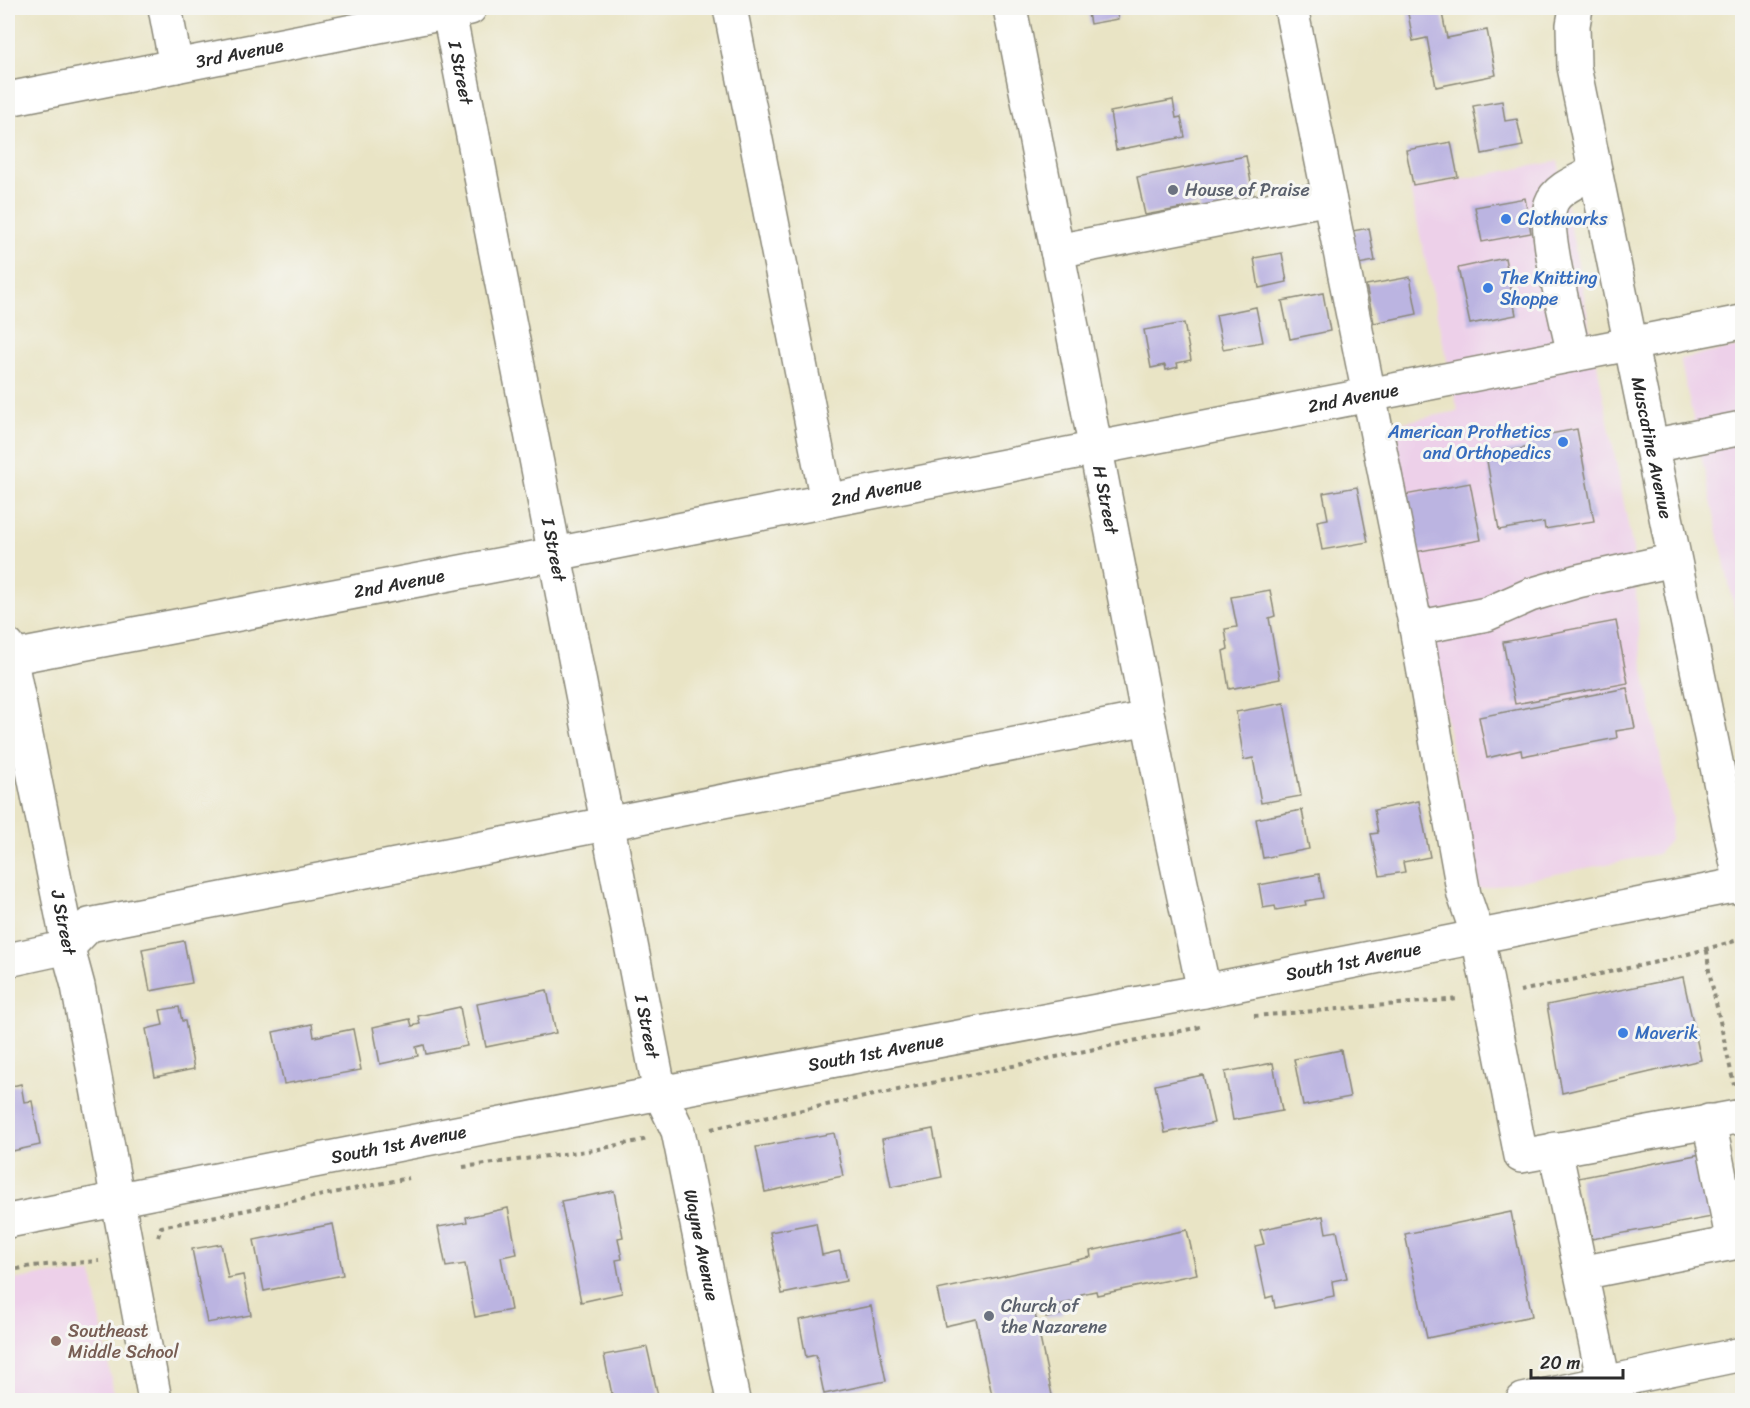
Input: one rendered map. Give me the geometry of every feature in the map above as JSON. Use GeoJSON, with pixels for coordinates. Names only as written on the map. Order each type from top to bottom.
{"type":"FeatureCollection","features":[{"type":"Feature","properties":{"kind":"street"},"geometry":{"type":"LineString","coordinates":[[165,8],[176,66]]}},
{"type":"Feature","properties":{"kind":"street"},"geometry":{"type":"LineString","coordinates":[[730,8],[827,501]]}},
{"type":"Feature","properties":{"kind":"street","name":"H Street"},"geometry":{"type":"LineString","coordinates":[[1010,8],[1148,718],[1204,991]]}},
{"type":"Feature","properties":{"kind":"street"},"geometry":{"type":"LineString","coordinates":[[1291,8],[1416,628],[1464,895],[1478,936],[1521,1156],[1742,1116]]}},
{"type":"Feature","properties":{"kind":"street","name":"Muscatine Avenue"},"geometry":{"type":"LineString","coordinates":[[1575,8],[1574,68],[1742,886]]}},
{"type":"Feature","properties":{"kind":"street","name":"3rd Avenue"},"geometry":{"type":"LineString","coordinates":[[8,99],[456,9]]}},
{"type":"Feature","properties":{"kind":"street","name":"I Street"},"geometry":{"type":"LineString","coordinates":[[456,9],[555,554],[660,1093]]}},
{"type":"Feature","properties":{"kind":"street"},"geometry":{"type":"LineString","coordinates":[[1574,355],[1549,228],[1551,204],[1560,190],[1595,172]]}},
{"type":"Feature","properties":{"kind":"street"},"geometry":{"type":"LineString","coordinates":[[1057,251],[1329,198]]}},
{"type":"Feature","properties":{"kind":"street","name":"2nd Avenue"},"geometry":{"type":"LineString","coordinates":[[8,654],[555,554],[1743,322]]}},
{"type":"Feature","properties":{"kind":"street"},"geometry":{"type":"LineString","coordinates":[[1651,446],[1743,428]]}},
{"type":"Feature","properties":{"kind":"street"},"geometry":{"type":"LineString","coordinates":[[1416,628],[1487,614],[1530,595],[1578,581],[1674,560]]}},
{"type":"Feature","properties":{"kind":"street","name":"J Street"},"geometry":{"type":"LineString","coordinates":[[8,654],[78,986],[155,1401]]}},
{"type":"Feature","properties":{"kind":"street"},"geometry":{"type":"LineString","coordinates":[[8,960],[68,947],[89,925],[1148,718]]}},
{"type":"Feature","properties":{"kind":"street","name":"South 1st Avenue"},"geometry":{"type":"LineString","coordinates":[[8,1221],[660,1093],[1204,991],[1742,886]]}},
{"type":"Feature","properties":{"kind":"street","name":"Wayne Avenue"},"geometry":{"type":"LineString","coordinates":[[660,1093],[678,1131],[733,1401]]}},
{"type":"Feature","properties":{"kind":"street"},"geometry":{"type":"LineString","coordinates":[[1581,1273],[1733,1243],[1709,1121]]}},
{"type":"Feature","properties":{"kind":"street"},"geometry":{"type":"LineString","coordinates":[[1555,1149],[1604,1383]]}},
{"type":"Feature","properties":{"kind":"street"},"geometry":{"type":"LineString","coordinates":[[1523,1401],[1743,1354]]}},
{"type":"Feature","properties":{"kind":"path"},"geometry":{"type":"LineString","coordinates":[[1252,1016],[1490,997],[1707,950],[1743,939]]}},
{"type":"Feature","properties":{"kind":"path"},"geometry":{"type":"LineString","coordinates":[[1707,950],[1708,971],[1742,1116]]}},
{"type":"Feature","properties":{"kind":"path"},"geometry":{"type":"LineString","coordinates":[[708,1129],[1206,1026]]}},
{"type":"Feature","properties":{"kind":"path"},"geometry":{"type":"LineString","coordinates":[[453,1169],[594,1150],[654,1137]]}},
{"type":"Feature","properties":{"kind":"path"},"geometry":{"type":"LineString","coordinates":[[8,1271],[32,1266],[95,1263],[128,1252],[158,1238],[161,1227],[418,1176]]}},
{"type":"Feature","properties":{"kind":"shaded area"},"geometry":{"type":"Polygon","coordinates":[[[1558,161],[1633,550],[1640,648],[1672,819],[1670,840],[1658,854],[1479,889],[1389,425],[1458,411],[1410,189],[1558,161]]]}},
{"type":"Feature","properties":{"kind":"shaded area"},"geometry":{"type":"Polygon","coordinates":[[[1742,346],[1742,643],[1680,359],[1742,346]]]}},
{"type":"Feature","properties":{"kind":"shaded area","name":"Southeast Middle School"},"geometry":{"type":"Polygon","coordinates":[[[92,1274],[115,1400],[8,1400],[8,1281],[41,1275],[92,1274]]]}},
{"type":"Feature","properties":{"kind":"building"},"geometry":{"type":"Polygon","coordinates":[[[1087,8],[1116,8],[1118,19],[1090,24],[1087,8]]]}},
{"type":"Feature","properties":{"kind":"building"},"geometry":{"type":"Polygon","coordinates":[[[1407,8],[1441,8],[1447,38],[1487,30],[1496,75],[1436,87],[1427,38],[1413,41],[1407,8]]]}},
{"type":"Feature","properties":{"kind":"building"},"geometry":{"type":"Polygon","coordinates":[[[1173,100],[1176,118],[1181,117],[1185,137],[1116,150],[1110,112],[1173,100]]]}},
{"type":"Feature","properties":{"kind":"building"},"geometry":{"type":"Polygon","coordinates":[[[1502,101],[1505,121],[1517,119],[1523,146],[1482,154],[1473,106],[1502,101]]]}},
{"type":"Feature","properties":{"kind":"building"},"geometry":{"type":"Polygon","coordinates":[[[1451,142],[1458,177],[1413,185],[1406,150],[1451,142]]]}},
{"type":"Feature","properties":{"kind":"building"},"geometry":{"type":"Polygon","coordinates":[[[1246,156],[1255,203],[1201,214],[1199,205],[1145,215],[1137,177],[1246,156]]]}},
{"type":"Feature","properties":{"kind":"building"},"geometry":{"type":"Polygon","coordinates":[[[1525,198],[1531,233],[1482,242],[1475,207],[1525,198]]]}},
{"type":"Feature","properties":{"kind":"building"},"geometry":{"type":"Polygon","coordinates":[[[1369,228],[1375,261],[1353,265],[1346,232],[1369,228]]]}},
{"type":"Feature","properties":{"kind":"building"},"geometry":{"type":"Polygon","coordinates":[[[1282,253],[1287,282],[1259,288],[1254,258],[1282,253]]]}},
{"type":"Feature","properties":{"kind":"building"},"geometry":{"type":"Polygon","coordinates":[[[1505,258],[1516,315],[1470,324],[1458,268],[1505,258]]]}},
{"type":"Feature","properties":{"kind":"building"},"geometry":{"type":"Polygon","coordinates":[[[1410,277],[1417,314],[1374,323],[1366,285],[1410,277]]]}},
{"type":"Feature","properties":{"kind":"building"},"geometry":{"type":"Polygon","coordinates":[[[1323,293],[1330,331],[1290,339],[1282,301],[1323,293]]]}},
{"type":"Feature","properties":{"kind":"building"},"geometry":{"type":"Polygon","coordinates":[[[1256,307],[1263,342],[1223,349],[1216,315],[1256,307]]]}},
{"type":"Feature","properties":{"kind":"building"},"geometry":{"type":"Polygon","coordinates":[[[1184,323],[1191,360],[1177,363],[1178,367],[1166,370],[1165,365],[1151,368],[1144,330],[1184,323]]]}},
{"type":"Feature","properties":{"kind":"building"},"geometry":{"type":"Polygon","coordinates":[[[1577,429],[1594,521],[1545,529],[1544,522],[1499,530],[1486,455],[1530,447],[1528,438],[1577,429]]]}},
{"type":"Feature","properties":{"kind":"building"},"geometry":{"type":"Polygon","coordinates":[[[1470,483],[1481,540],[1410,553],[1399,496],[1470,483]]]}},
{"type":"Feature","properties":{"kind":"building"},"geometry":{"type":"Polygon","coordinates":[[[1357,487],[1368,542],[1322,550],[1317,521],[1328,519],[1323,493],[1357,487]]]}},
{"type":"Feature","properties":{"kind":"building"},"geometry":{"type":"Polygon","coordinates":[[[1270,590],[1275,616],[1269,618],[1280,679],[1229,689],[1223,651],[1228,649],[1225,629],[1237,627],[1231,597],[1270,590]]]}},
{"type":"Feature","properties":{"kind":"building"},"geometry":{"type":"Polygon","coordinates":[[[1616,621],[1628,683],[1515,704],[1503,642],[1616,621]]]}},
{"type":"Feature","properties":{"kind":"building"},"geometry":{"type":"Polygon","coordinates":[[[1627,688],[1635,728],[1616,731],[1617,738],[1522,756],[1521,750],[1487,758],[1479,717],[1627,688]]]}},
{"type":"Feature","properties":{"kind":"building"},"geometry":{"type":"Polygon","coordinates":[[[1284,703],[1301,796],[1261,803],[1253,758],[1244,760],[1236,712],[1284,703]]]}},
{"type":"Feature","properties":{"kind":"building"},"geometry":{"type":"Polygon","coordinates":[[[1419,801],[1430,857],[1403,862],[1405,872],[1380,876],[1371,834],[1378,833],[1374,810],[1419,801]]]}},
{"type":"Feature","properties":{"kind":"building"},"geometry":{"type":"Polygon","coordinates":[[[1302,810],[1309,849],[1263,858],[1256,819],[1302,810]]]}},
{"type":"Feature","properties":{"kind":"building"},"geometry":{"type":"Polygon","coordinates":[[[1319,874],[1323,898],[1305,901],[1306,905],[1276,910],[1275,906],[1263,908],[1259,885],[1319,874]]]}},
{"type":"Feature","properties":{"kind":"building"},"geometry":{"type":"Polygon","coordinates":[[[184,941],[192,983],[150,991],[142,949],[184,941]]]}},
{"type":"Feature","properties":{"kind":"building","name":"Maverik"},"geometry":{"type":"Polygon","coordinates":[[[1683,977],[1701,1060],[1562,1093],[1547,1005],[1683,977]]]}},
{"type":"Feature","properties":{"kind":"building"},"geometry":{"type":"Polygon","coordinates":[[[547,990],[556,1033],[486,1047],[477,1004],[547,990]]]}},
{"type":"Feature","properties":{"kind":"building"},"geometry":{"type":"Polygon","coordinates":[[[179,1007],[182,1021],[185,1021],[194,1069],[155,1077],[146,1029],[163,1025],[160,1010],[179,1007]]]}},
{"type":"Feature","properties":{"kind":"building"},"geometry":{"type":"Polygon","coordinates":[[[460,1007],[467,1046],[426,1054],[424,1045],[416,1047],[418,1056],[380,1064],[373,1027],[410,1019],[412,1026],[420,1024],[418,1016],[460,1007]]]}},
{"type":"Feature","properties":{"kind":"building"},"geometry":{"type":"Polygon","coordinates":[[[312,1024],[314,1037],[353,1029],[361,1070],[284,1084],[273,1032],[312,1024]]]}},
{"type":"Feature","properties":{"kind":"building"},"geometry":{"type":"Polygon","coordinates":[[[1341,1050],[1350,1097],[1303,1106],[1294,1059],[1341,1050]]]}},
{"type":"Feature","properties":{"kind":"building"},"geometry":{"type":"Polygon","coordinates":[[[1273,1063],[1282,1111],[1233,1120],[1225,1072],[1273,1063]]]}},
{"type":"Feature","properties":{"kind":"building"},"geometry":{"type":"Polygon","coordinates":[[[1203,1075],[1214,1123],[1165,1133],[1155,1085],[1203,1075]]]}},
{"type":"Feature","properties":{"kind":"building"},"geometry":{"type":"Polygon","coordinates":[[[21,1084],[24,1102],[32,1101],[40,1145],[8,1152],[8,1087],[21,1084]]]}},
{"type":"Feature","properties":{"kind":"building"},"geometry":{"type":"Polygon","coordinates":[[[933,1129],[942,1177],[891,1187],[882,1139],[933,1129]]]}},
{"type":"Feature","properties":{"kind":"building"},"geometry":{"type":"Polygon","coordinates":[[[834,1133],[843,1176],[765,1192],[756,1147],[834,1133]]]}},
{"type":"Feature","properties":{"kind":"building"},"geometry":{"type":"Polygon","coordinates":[[[1701,1154],[1712,1217],[1592,1239],[1578,1178],[1701,1154]]]}},
{"type":"Feature","properties":{"kind":"building"},"geometry":{"type":"Polygon","coordinates":[[[614,1191],[623,1237],[618,1238],[622,1259],[616,1260],[622,1293],[581,1302],[561,1201],[614,1191]]]}},
{"type":"Feature","properties":{"kind":"building"},"geometry":{"type":"Polygon","coordinates":[[[508,1208],[517,1254],[501,1257],[511,1310],[475,1317],[465,1264],[446,1267],[438,1227],[467,1222],[466,1217],[508,1208]]]}},
{"type":"Feature","properties":{"kind":"building"},"geometry":{"type":"Polygon","coordinates":[[[1511,1212],[1532,1316],[1427,1338],[1405,1234],[1511,1212]]]}},
{"type":"Feature","properties":{"kind":"building"},"geometry":{"type":"Polygon","coordinates":[[[1323,1216],[1326,1233],[1337,1231],[1347,1278],[1332,1281],[1334,1296],[1275,1308],[1273,1296],[1266,1298],[1255,1246],[1264,1244],[1260,1230],[1323,1216]]]}},
{"type":"Feature","properties":{"kind":"building"},"geometry":{"type":"Polygon","coordinates":[[[816,1223],[822,1255],[840,1251],[846,1281],[782,1294],[770,1232],[816,1223]]]}},
{"type":"Feature","properties":{"kind":"building"},"geometry":{"type":"Polygon","coordinates":[[[333,1224],[343,1275],[264,1291],[254,1240],[333,1224]]]}},
{"type":"Feature","properties":{"kind":"building","name":"Church of the Nazarene"},"geometry":{"type":"Polygon","coordinates":[[[1187,1230],[1197,1274],[1097,1295],[1096,1291],[1081,1294],[1082,1300],[1061,1304],[1063,1314],[1046,1318],[1044,1307],[1034,1309],[1053,1400],[993,1400],[976,1319],[945,1326],[937,1290],[1091,1257],[1090,1251],[1187,1230]]]}},
{"type":"Feature","properties":{"kind":"building"},"geometry":{"type":"Polygon","coordinates":[[[221,1244],[228,1278],[243,1275],[251,1315],[207,1323],[192,1249],[221,1244]]]}},
{"type":"Feature","properties":{"kind":"building"},"geometry":{"type":"Polygon","coordinates":[[[871,1306],[886,1381],[824,1394],[816,1355],[806,1357],[799,1320],[871,1306]]]}},
{"type":"Feature","properties":{"kind":"building"},"geometry":{"type":"Polygon","coordinates":[[[647,1347],[659,1400],[613,1400],[604,1355],[647,1347]]]}},
{"type":"Feature","properties":{"kind":"place","name":"House of Praise"},"geometry":{"type":"Point","coordinates":[1173,190]}},
{"type":"Feature","properties":{"kind":"place","name":"Clothworks"},"geometry":{"type":"Point","coordinates":[1506,219]}},
{"type":"Feature","properties":{"kind":"place","name":"The Knitting Shoppe"},"geometry":{"type":"Point","coordinates":[1488,288]}},
{"type":"Feature","properties":{"kind":"place","name":"American Prothetics and Orthopedics"},"geometry":{"type":"Point","coordinates":[1563,442]}},
{"type":"Feature","properties":{"kind":"place","name":"Maverik"},"geometry":{"type":"Point","coordinates":[1623,1033]}},
{"type":"Feature","properties":{"kind":"place","name":"Church of the Nazarene"},"geometry":{"type":"Point","coordinates":[989,1316]}},
{"type":"Feature","properties":{"kind":"place","name":"Southeast Middle School"},"geometry":{"type":"Point","coordinates":[56,1341]}}]}
